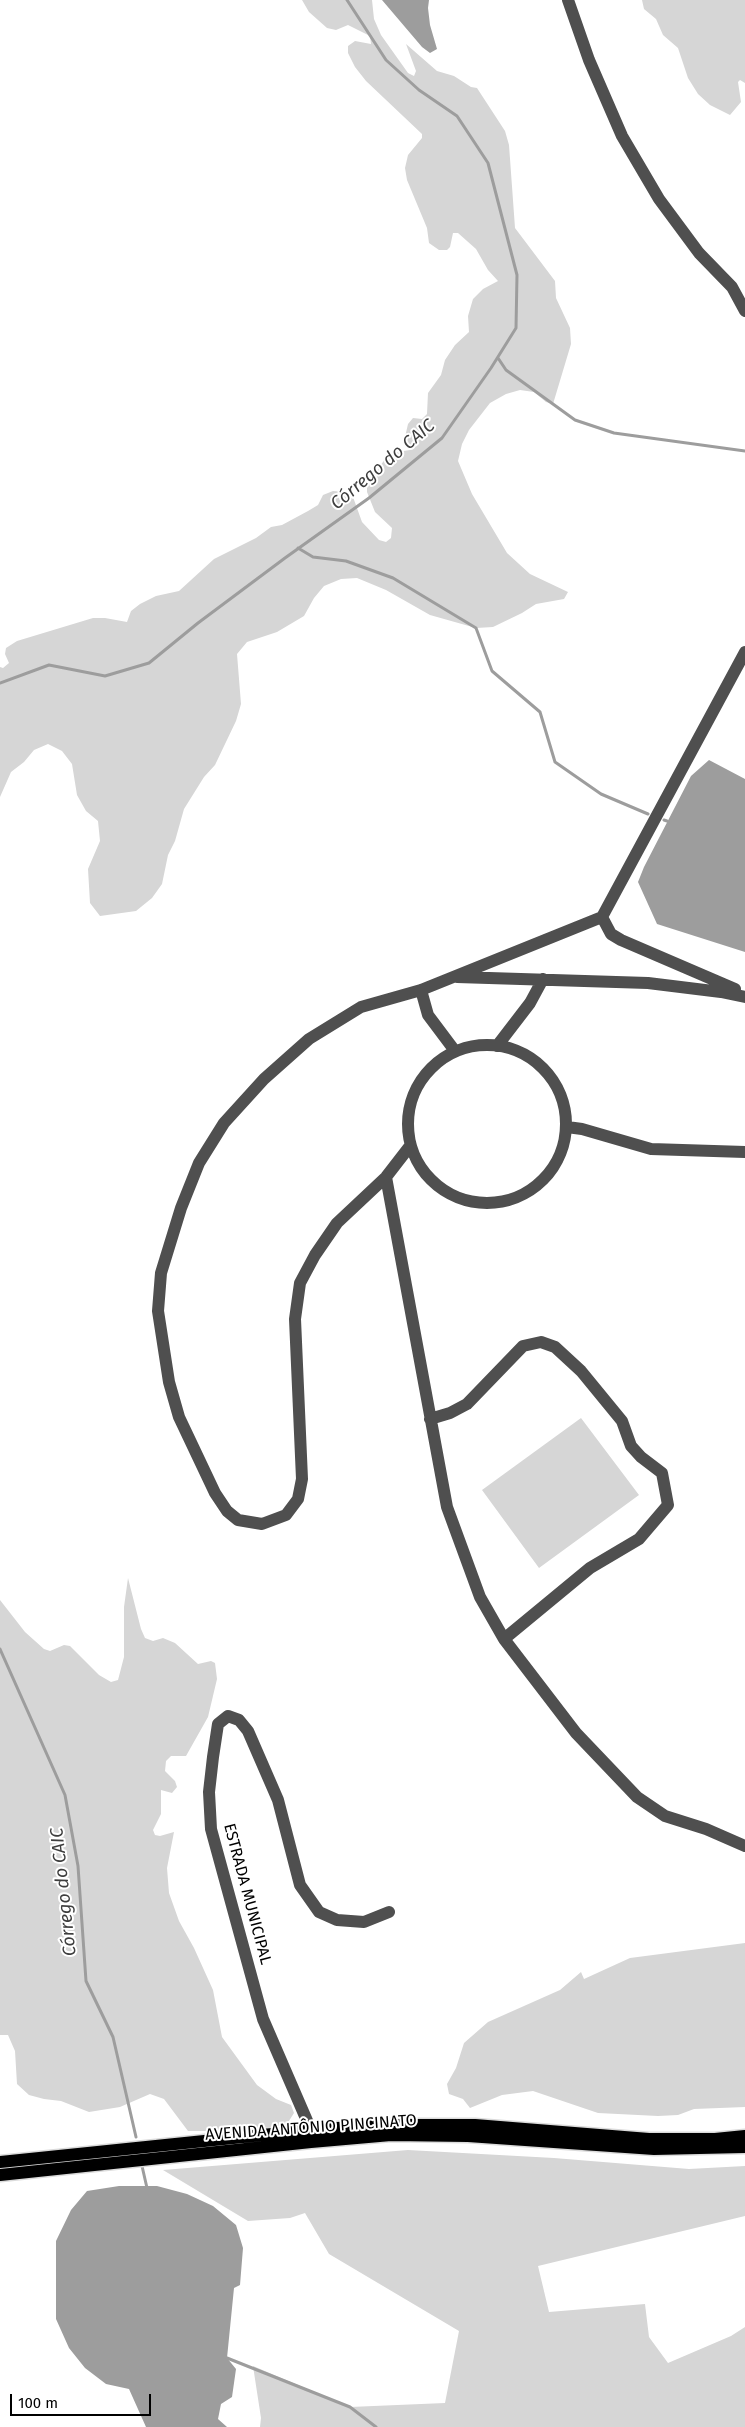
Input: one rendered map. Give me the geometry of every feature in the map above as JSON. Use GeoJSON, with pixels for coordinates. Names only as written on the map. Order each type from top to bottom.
{"type":"FeatureCollection","features":[{"type":"Feature","properties":{"kind":"main road","name":"AVENIDA ANTÔNIO PINCINATO"},"geometry":{"type":"LineString","coordinates":[[0,2162],[310,2130],[441,2124],[649,2138],[715,2139],[745,2136]]}},
{"type":"Feature","properties":{"kind":"main road","name":"AVENIDA ANTÔNIO PINCINATO"},"geometry":{"type":"LineString","coordinates":[[0,2175],[391,2135],[468,2136],[654,2149],[745,2147]]}},
{"type":"Feature","properties":{"kind":"street"},"geometry":{"type":"LineString","coordinates":[[568,0],[589,60],[622,136],[659,199],[699,253],[732,287],[744,308]]}},
{"type":"Feature","properties":{"kind":"street"},"geometry":{"type":"LineString","coordinates":[[410,1146],[386,1177],[337,1223],[315,1255],[300,1283],[295,1319],[302,1479],[298,1499],[286,1516],[262,1524],[238,1520],[227,1510],[204,1473],[179,1417],[169,1382],[158,1311],[161,1274],[181,1208],[199,1163],[224,1123],[264,1079],[309,1039],[361,1007],[421,990],[602,917],[745,652]]}},
{"type":"Feature","properties":{"kind":"street"},"geometry":{"type":"LineString","coordinates":[[602,917],[611,934],[621,940],[745,993]]}},
{"type":"Feature","properties":{"kind":"street"},"geometry":{"type":"LineString","coordinates":[[452,977],[648,983],[721,992],[745,997]]}},
{"type":"Feature","properties":{"kind":"street"},"geometry":{"type":"LineString","coordinates":[[497,1046],[530,1003],[544,979]]}},
{"type":"Feature","properties":{"kind":"street"},"geometry":{"type":"LineString","coordinates":[[421,990],[428,1015],[455,1051]]}},
{"type":"Feature","properties":{"kind":"street"},"geometry":{"type":"LineString","coordinates":[[476,1046],[497,1046],[520,1052],[540,1064],[550,1076],[564,1104],[566,1127],[562,1152],[549,1173],[531,1190],[509,1200],[484,1204],[459,1199],[438,1187],[420,1169],[410,1146],[407,1124],[410,1101],[420,1080],[430,1069],[455,1051],[476,1046]]}},
{"type":"Feature","properties":{"kind":"street"},"geometry":{"type":"LineString","coordinates":[[566,1127],[582,1129],[651,1149],[745,1152]]}},
{"type":"Feature","properties":{"kind":"street"},"geometry":{"type":"LineString","coordinates":[[386,1177],[447,1507],[480,1597],[504,1639],[576,1733],[637,1796],[664,1816],[706,1829],[745,1846]]}},
{"type":"Feature","properties":{"kind":"street"},"geometry":{"type":"LineString","coordinates":[[430,1419],[450,1413],[466,1404],[523,1346],[541,1342],[555,1346],[582,1371],[622,1421],[631,1446],[641,1457],[662,1473],[668,1505],[639,1539],[590,1568],[504,1639]]}},
{"type":"Feature","properties":{"kind":"street","name":"ESTRADA MUNICIPAL"},"geometry":{"type":"LineString","coordinates":[[310,2130],[262,2019],[211,1829],[209,1792],[218,1724],[228,1716],[239,1720],[248,1732],[278,1800],[300,1885],[319,1912],[337,1920],[364,1922],[390,1912]]}},
{"type":"Feature","properties":{"kind":"shaded area"},"geometry":{"type":"Polygon","coordinates":[[[302,0],[372,0],[374,19],[381,35],[408,73],[414,76],[416,71],[406,44],[437,71],[454,76],[471,87],[477,88],[505,131],[509,145],[515,228],[555,281],[556,298],[570,328],[571,344],[553,404],[546,402],[534,392],[520,390],[506,394],[490,403],[469,430],[462,444],[458,461],[472,494],[507,553],[530,574],[568,592],[564,599],[536,604],[493,627],[476,628],[430,615],[386,590],[357,578],[341,579],[324,586],[314,598],[304,616],[277,632],[247,642],[237,654],[241,704],[236,721],[215,765],[204,777],[184,809],[175,841],[168,855],[162,884],[152,898],[136,911],[100,916],[90,903],[88,869],[100,841],[98,821],[86,811],[77,795],[72,764],[62,751],[48,744],[34,750],[24,762],[11,772],[0,797],[0,667],[3,668],[9,663],[5,654],[6,648],[17,641],[93,618],[127,622],[131,611],[140,604],[156,596],[179,591],[214,559],[256,538],[271,527],[282,525],[308,511],[318,505],[323,495],[333,491],[345,492],[353,497],[362,522],[379,540],[386,542],[391,538],[392,528],[375,512],[367,492],[367,485],[385,459],[397,452],[410,450],[405,437],[408,424],[413,418],[422,419],[427,414],[428,393],[441,375],[445,360],[455,345],[469,332],[468,316],[473,299],[483,289],[498,281],[488,270],[476,249],[458,233],[453,233],[450,247],[447,250],[439,250],[429,243],[427,228],[407,180],[405,168],[408,155],[422,138],[422,134],[366,81],[355,67],[348,53],[348,46],[355,41],[371,44],[370,36],[348,25],[336,30],[327,28],[309,12],[302,0]]]}},
{"type":"Feature","properties":{"kind":"shaded area"},"geometry":{"type":"Polygon","coordinates":[[[382,0],[429,0],[430,25],[437,49],[430,53],[422,47],[382,0]]]}},
{"type":"Feature","properties":{"kind":"shaded area"},"geometry":{"type":"Polygon","coordinates":[[[642,0],[745,0],[745,83],[740,80],[738,82],[741,102],[730,115],[710,105],[698,94],[688,78],[678,48],[663,35],[656,19],[644,9],[642,0]]]}},
{"type":"Feature","properties":{"kind":"shaded area"},"geometry":{"type":"Polygon","coordinates":[[[709,760],[745,779],[745,952],[657,924],[638,882],[691,776],[709,760]]]}},
{"type":"Feature","properties":{"kind":"shaded area"},"geometry":{"type":"Polygon","coordinates":[[[581,1418],[639,1495],[539,1568],[482,1490],[581,1418]]]}},
{"type":"Feature","properties":{"kind":"shaded area"},"geometry":{"type":"Polygon","coordinates":[[[128,1578],[145,1638],[153,1641],[163,1638],[175,1643],[198,1664],[211,1661],[215,1663],[217,1679],[208,1717],[186,1756],[171,1756],[166,1761],[165,1771],[175,1781],[177,1787],[172,1793],[161,1790],[161,1814],[153,1830],[155,1835],[160,1836],[174,1832],[167,1868],[169,1893],[179,1921],[194,1948],[213,1990],[222,2037],[257,2085],[276,2099],[291,2105],[294,2113],[287,2124],[273,2128],[188,2131],[164,2099],[150,2094],[120,2107],[89,2112],[61,2101],[29,2095],[17,2084],[15,2051],[8,2035],[0,2035],[0,1600],[25,1632],[44,1649],[50,1651],[64,1645],[70,1646],[99,1675],[111,1682],[118,1680],[124,1657],[124,1607],[128,1578]]]}},
{"type":"Feature","properties":{"kind":"shaded area"},"geometry":{"type":"Polygon","coordinates":[[[745,1943],[745,2107],[694,2109],[678,2115],[658,2116],[598,2113],[533,2091],[502,2095],[470,2108],[463,2099],[449,2094],[447,2084],[456,2068],[464,2043],[488,2022],[560,1990],[581,1972],[584,1979],[630,1958],[745,1943]]]}},
{"type":"Feature","properties":{"kind":"shaded area"},"geometry":{"type":"Polygon","coordinates":[[[408,2150],[554,2158],[689,2169],[745,2166],[745,2216],[538,2266],[549,2312],[645,2304],[649,2337],[668,2363],[731,2336],[745,2327],[745,2427],[260,2427],[261,2418],[253,2366],[350,2407],[445,2403],[459,2331],[329,2254],[305,2213],[290,2218],[248,2221],[163,2170],[408,2150]]]}},
{"type":"Feature","properties":{"kind":"shaded area"},"geometry":{"type":"Polygon","coordinates":[[[119,2186],[157,2186],[187,2194],[213,2206],[236,2225],[243,2248],[240,2285],[234,2288],[227,2358],[236,2369],[232,2397],[221,2404],[218,2419],[227,2427],[146,2427],[129,2389],[106,2384],[85,2368],[69,2348],[56,2319],[56,2241],[71,2210],[87,2191],[119,2186]]]}},
{"type":"Feature","properties":{"kind":"waterway","name":"Córrego do CAIC"},"geometry":{"type":"LineString","coordinates":[[0,683],[49,665],[105,676],[149,663],[198,623],[369,498],[442,438],[491,368],[516,328],[517,275],[488,163],[457,116],[419,90],[386,60],[347,0]]}},
{"type":"Feature","properties":{"kind":"waterway"},"geometry":{"type":"LineString","coordinates":[[498,358],[506,370],[575,420],[614,433],[745,451]]}},
{"type":"Feature","properties":{"kind":"waterway"},"geometry":{"type":"LineString","coordinates":[[298,548],[313,557],[346,561],[393,578],[476,628],[492,671],[540,712],[555,762],[601,794],[648,814]]}},
{"type":"Feature","properties":{"kind":"waterway","name":"Córrego do CAIC"},"geometry":{"type":"LineString","coordinates":[[0,1649],[65,1795],[78,1866],[86,1981],[113,2037],[136,2137]]}},
{"type":"Feature","properties":{"kind":"waterway"},"geometry":{"type":"LineString","coordinates":[[142,2166],[147,2188]]}},
{"type":"Feature","properties":{"kind":"waterway"},"geometry":{"type":"LineString","coordinates":[[227,2358],[350,2407],[376,2427]]}}]}
